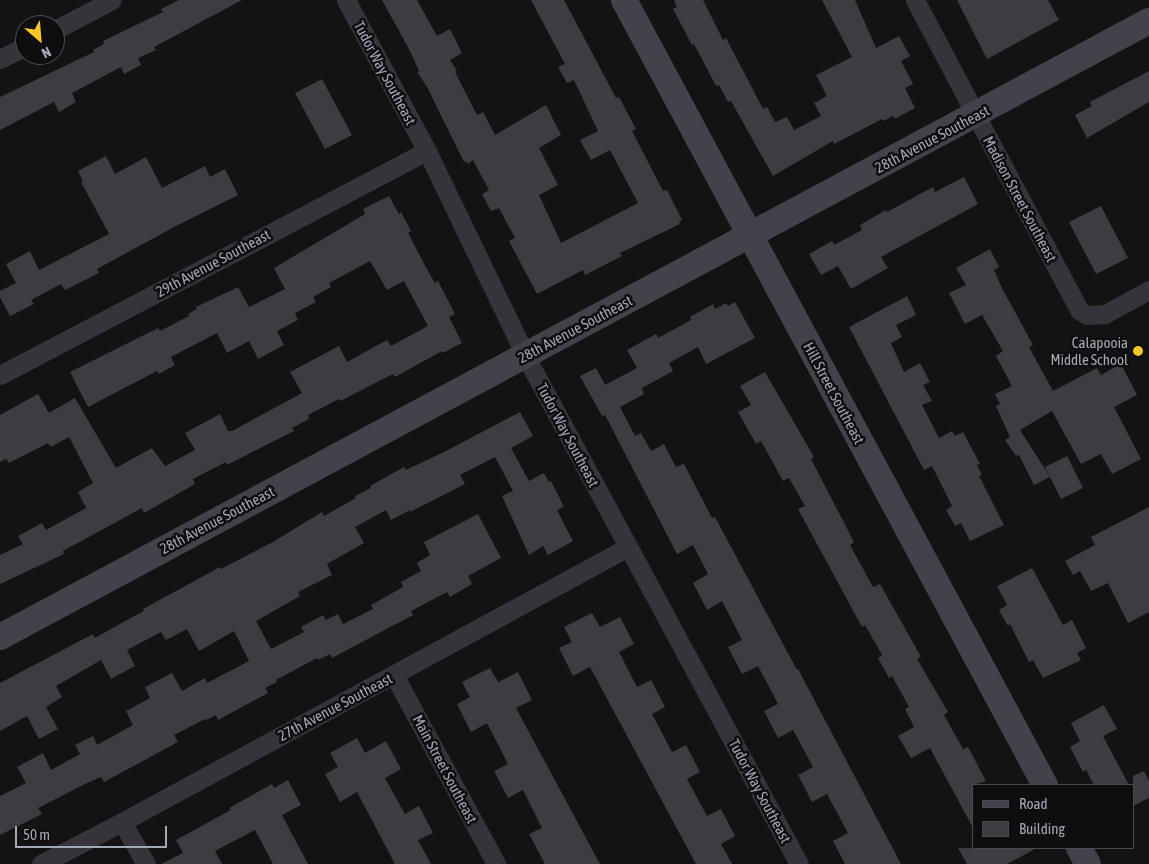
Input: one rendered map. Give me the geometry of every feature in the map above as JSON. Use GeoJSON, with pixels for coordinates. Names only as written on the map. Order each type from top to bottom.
{"type":"FeatureCollection","features":[{"type":"Feature","properties":{"kind":"street"},"geometry":{"type":"LineString","coordinates":[[65,25],[112,0]]}},
{"type":"Feature","properties":{"kind":"street","name":"Tudor Way Southeast"},"geometry":{"type":"LineString","coordinates":[[346,0],[427,150],[525,355],[799,864]]}},
{"type":"Feature","properties":{"kind":"street","name":"Hill Street Southeast"},"geometry":{"type":"LineString","coordinates":[[624,0],[1044,784]]}},
{"type":"Feature","properties":{"kind":"street","name":"Madison Street Southeast"},"geometry":{"type":"LineString","coordinates":[[915,0],[1079,310],[1087,315],[1105,314],[1149,290]]}},
{"type":"Feature","properties":{"kind":"street","name":"28th Avenue Southeast"},"geometry":{"type":"LineString","coordinates":[[0,636],[1149,22]]}},
{"type":"Feature","properties":{"kind":"street"},"geometry":{"type":"LineString","coordinates":[[0,59],[15,51]]}},
{"type":"Feature","properties":{"kind":"street","name":"29th Avenue Southeast"},"geometry":{"type":"LineString","coordinates":[[0,375],[427,150]]}},
{"type":"Feature","properties":{"kind":"street","name":"27th Avenue Southeast"},"geometry":{"type":"LineString","coordinates":[[41,864],[122,822],[628,547]]}},
{"type":"Feature","properties":{"kind":"street","name":"Main Street Southeast"},"geometry":{"type":"LineString","coordinates":[[394,675],[496,864]]}},
{"type":"Feature","properties":{"kind":"street"},"geometry":{"type":"LineString","coordinates":[[122,822],[146,864]]}},
{"type":"Feature","properties":{"kind":"street"},"geometry":{"type":"LineString","coordinates":[[1080,849],[1088,864]]}},
{"type":"Feature","properties":{"kind":"building"},"geometry":{"type":"Polygon","coordinates":[[[179,0],[242,0],[154,47],[156,50],[138,58],[141,65],[124,74],[121,67],[72,93],[76,102],[59,112],[54,102],[0,130],[0,97],[94,52],[93,50],[104,44],[103,41],[163,12],[161,9],[179,0]]]}},
{"type":"Feature","properties":{"kind":"building"},"geometry":{"type":"Polygon","coordinates":[[[382,0],[417,0],[437,36],[450,29],[462,53],[450,60],[457,71],[455,72],[477,115],[483,112],[495,135],[546,105],[561,135],[539,148],[558,185],[539,195],[561,243],[638,203],[610,150],[591,160],[580,140],[598,131],[574,80],[567,83],[558,67],[565,64],[531,0],[564,0],[616,98],[619,97],[636,129],[632,131],[663,191],[667,190],[682,220],[679,222],[680,224],[620,253],[622,256],[585,275],[583,270],[537,294],[509,241],[515,238],[499,208],[491,211],[482,194],[489,190],[473,160],[468,164],[466,161],[464,162],[427,87],[417,72],[419,71],[410,51],[382,0]]]}},
{"type":"Feature","properties":{"kind":"building"},"geometry":{"type":"Polygon","coordinates":[[[674,0],[703,0],[723,40],[726,38],[763,109],[767,107],[775,122],[787,117],[794,130],[821,116],[814,103],[827,96],[816,75],[852,57],[822,0],[855,0],[876,48],[899,36],[910,56],[901,61],[913,84],[905,88],[915,108],[895,119],[893,116],[883,121],[882,119],[834,144],[833,141],[773,176],[731,101],[728,102],[719,85],[716,86],[694,44],[692,45],[673,9],[677,7],[674,0]]]}},
{"type":"Feature","properties":{"kind":"building"},"geometry":{"type":"Polygon","coordinates":[[[957,0],[1048,0],[1059,20],[987,59],[957,0]]]}},
{"type":"Feature","properties":{"kind":"building"},"geometry":{"type":"Polygon","coordinates":[[[1149,71],[1149,102],[1087,138],[1075,115],[1092,106],[1090,102],[1149,71]]]}},
{"type":"Feature","properties":{"kind":"building"},"geometry":{"type":"Polygon","coordinates":[[[322,79],[352,135],[325,149],[295,93],[322,79]]]}},
{"type":"Feature","properties":{"kind":"building"},"geometry":{"type":"Polygon","coordinates":[[[106,156],[115,174],[146,157],[162,188],[205,166],[210,177],[225,169],[238,195],[97,269],[99,273],[65,290],[61,284],[31,300],[34,304],[10,316],[0,297],[0,291],[16,283],[6,264],[30,251],[39,270],[109,234],[81,182],[83,181],[78,171],[106,156]]]}},
{"type":"Feature","properties":{"kind":"building"},"geometry":{"type":"Polygon","coordinates":[[[964,177],[978,204],[881,257],[888,268],[851,289],[838,266],[821,275],[809,254],[832,241],[834,245],[862,230],[860,225],[886,210],[887,212],[933,187],[935,192],[964,177]]]}},
{"type":"Feature","properties":{"kind":"building"},"geometry":{"type":"Polygon","coordinates":[[[389,196],[399,214],[401,212],[411,231],[408,233],[429,273],[435,283],[438,281],[455,314],[449,317],[462,343],[443,353],[442,351],[395,377],[393,374],[308,415],[309,419],[292,428],[294,431],[227,465],[226,462],[193,479],[195,484],[144,513],[142,508],[63,551],[64,554],[0,584],[0,555],[23,544],[18,536],[42,523],[46,530],[86,508],[78,492],[93,483],[69,437],[51,447],[48,443],[9,463],[6,459],[0,462],[0,415],[38,394],[49,413],[75,398],[116,468],[152,448],[165,466],[195,450],[185,433],[220,414],[228,431],[232,431],[302,393],[290,372],[339,346],[347,362],[387,340],[391,346],[428,326],[404,281],[387,290],[370,261],[329,283],[331,287],[313,297],[316,302],[295,313],[298,320],[277,331],[284,345],[258,359],[249,341],[227,353],[217,333],[171,357],[175,365],[159,374],[157,371],[88,407],[70,372],[158,328],[160,331],[189,316],[188,314],[197,309],[196,307],[238,287],[249,307],[285,289],[274,268],[365,214],[363,209],[389,196]]]}},
{"type":"Feature","properties":{"kind":"building"},"geometry":{"type":"Polygon","coordinates":[[[1101,206],[1128,258],[1096,274],[1069,222],[1101,206]]]}},
{"type":"Feature","properties":{"kind":"building"},"geometry":{"type":"Polygon","coordinates":[[[990,249],[999,267],[994,270],[1033,345],[1029,347],[1053,391],[1097,368],[1101,375],[1121,364],[1137,395],[1114,407],[1141,459],[1112,474],[1101,454],[1081,464],[1052,411],[1020,430],[1050,477],[1034,485],[1019,455],[1016,456],[1005,440],[1010,437],[996,406],[1000,404],[995,394],[1012,386],[996,356],[1003,351],[982,315],[965,324],[949,293],[966,285],[956,268],[990,249]]]}},
{"type":"Feature","properties":{"kind":"building"},"geometry":{"type":"Polygon","coordinates":[[[907,296],[916,315],[896,325],[902,337],[891,343],[904,372],[920,363],[930,382],[923,385],[932,401],[922,405],[939,438],[952,431],[955,436],[963,432],[980,464],[977,465],[982,475],[979,476],[1004,525],[970,541],[961,523],[955,526],[946,510],[952,506],[932,466],[924,470],[849,327],[907,296]]]}},
{"type":"Feature","properties":{"kind":"building"},"geometry":{"type":"Polygon","coordinates":[[[735,302],[755,338],[706,364],[698,347],[669,363],[673,371],[642,388],[644,394],[620,407],[635,436],[641,433],[651,451],[664,444],[676,467],[684,464],[712,518],[715,517],[798,669],[901,864],[845,864],[833,841],[848,833],[827,794],[812,802],[798,775],[813,767],[793,730],[778,738],[764,711],[778,704],[758,666],[742,674],[728,647],[742,640],[722,601],[707,610],[693,583],[708,574],[693,545],[677,554],[605,415],[602,416],[580,376],[596,368],[605,385],[637,368],[627,350],[656,334],[658,338],[691,320],[690,317],[713,304],[715,309],[726,303],[728,306],[735,302]]]}},
{"type":"Feature","properties":{"kind":"building"},"geometry":{"type":"Polygon","coordinates":[[[765,372],[814,457],[811,459],[854,542],[850,545],[873,587],[880,584],[921,657],[917,659],[948,712],[944,715],[963,749],[968,747],[986,781],[972,784],[972,826],[930,748],[911,758],[898,736],[914,727],[905,709],[909,707],[892,676],[889,678],[878,658],[882,655],[865,625],[862,627],[798,509],[805,506],[789,478],[783,481],[761,441],[756,444],[738,412],[751,405],[740,386],[765,372]]]}},
{"type":"Feature","properties":{"kind":"building"},"geometry":{"type":"Polygon","coordinates":[[[520,412],[533,436],[511,448],[529,481],[544,473],[549,482],[551,481],[564,507],[557,510],[573,541],[548,555],[543,546],[529,555],[502,496],[513,491],[495,457],[460,475],[465,484],[410,512],[410,510],[391,520],[386,510],[355,527],[364,543],[327,564],[332,575],[298,592],[300,596],[256,621],[271,649],[304,632],[301,627],[323,615],[326,620],[338,614],[343,624],[373,609],[371,605],[403,587],[401,582],[421,571],[417,563],[430,555],[424,542],[478,514],[501,558],[468,576],[472,584],[450,597],[447,592],[411,611],[413,615],[332,658],[330,654],[318,660],[317,658],[276,680],[277,682],[265,688],[268,693],[218,720],[216,715],[174,735],[178,742],[104,782],[101,777],[38,808],[42,814],[0,835],[0,796],[26,783],[17,767],[43,753],[51,770],[80,754],[75,745],[93,736],[97,745],[133,725],[126,711],[150,698],[145,687],[172,673],[182,691],[205,678],[207,683],[249,661],[234,631],[199,651],[187,629],[166,640],[161,632],[127,650],[135,666],[111,679],[101,660],[56,686],[62,697],[46,707],[58,729],[39,739],[27,716],[0,731],[0,683],[93,634],[95,638],[144,611],[143,609],[220,567],[221,569],[273,542],[322,512],[324,516],[356,498],[355,496],[371,488],[370,486],[404,467],[406,470],[520,412]]]}},
{"type":"Feature","properties":{"kind":"building"},"geometry":{"type":"Polygon","coordinates":[[[1067,456],[1083,488],[1061,499],[1045,467],[1067,456]]]}},
{"type":"Feature","properties":{"kind":"building"},"geometry":{"type":"Polygon","coordinates":[[[1149,507],[1149,612],[1128,623],[1108,583],[1091,591],[1080,571],[1073,575],[1065,561],[1095,545],[1091,537],[1149,507]]]}},
{"type":"Feature","properties":{"kind":"building"},"geometry":{"type":"Polygon","coordinates":[[[1032,568],[1063,625],[1072,620],[1086,648],[1077,653],[1081,660],[1043,678],[1033,660],[1029,662],[1010,624],[1008,626],[999,610],[1007,605],[997,586],[1032,568]]]}},
{"type":"Feature","properties":{"kind":"building"},"geometry":{"type":"Polygon","coordinates":[[[592,613],[600,627],[620,617],[634,644],[619,652],[637,687],[651,680],[665,707],[652,714],[672,752],[686,745],[700,772],[687,779],[707,816],[721,809],[735,836],[721,844],[732,864],[696,864],[590,667],[573,676],[559,648],[572,642],[564,627],[592,613]]]}},
{"type":"Feature","properties":{"kind":"building"},"geometry":{"type":"Polygon","coordinates":[[[490,668],[498,682],[518,672],[532,700],[516,708],[600,864],[545,864],[529,834],[542,828],[523,790],[508,798],[494,771],[508,764],[487,723],[471,732],[457,704],[470,697],[462,682],[490,668]]]}},
{"type":"Feature","properties":{"kind":"building"},"geometry":{"type":"Polygon","coordinates":[[[1104,705],[1117,729],[1103,736],[1128,784],[1093,784],[1086,770],[1083,772],[1070,747],[1080,741],[1071,723],[1104,705]]]}},
{"type":"Feature","properties":{"kind":"building"},"geometry":{"type":"Polygon","coordinates":[[[357,738],[365,753],[386,741],[401,769],[385,778],[405,814],[419,806],[433,833],[418,840],[431,864],[395,864],[357,792],[340,802],[325,774],[338,767],[330,753],[357,738]]]}},
{"type":"Feature","properties":{"kind":"building"},"geometry":{"type":"Polygon","coordinates":[[[1144,771],[1149,781],[1149,798],[1134,806],[1134,784],[1133,776],[1144,771]]]}},
{"type":"Feature","properties":{"kind":"building"},"geometry":{"type":"Polygon","coordinates":[[[288,780],[301,805],[282,815],[308,864],[273,864],[255,830],[215,851],[222,864],[161,864],[183,853],[176,840],[231,810],[229,808],[272,784],[274,788],[288,780]]]}},
{"type":"Feature","properties":{"kind":"building"},"geometry":{"type":"Polygon","coordinates":[[[958,848],[1035,849],[1007,864],[967,864],[958,848]]]}},
{"type":"Feature","properties":{"kind":"place","name":"Calapooia Middle School"},"geometry":{"type":"Point","coordinates":[1138,351]}}]}
